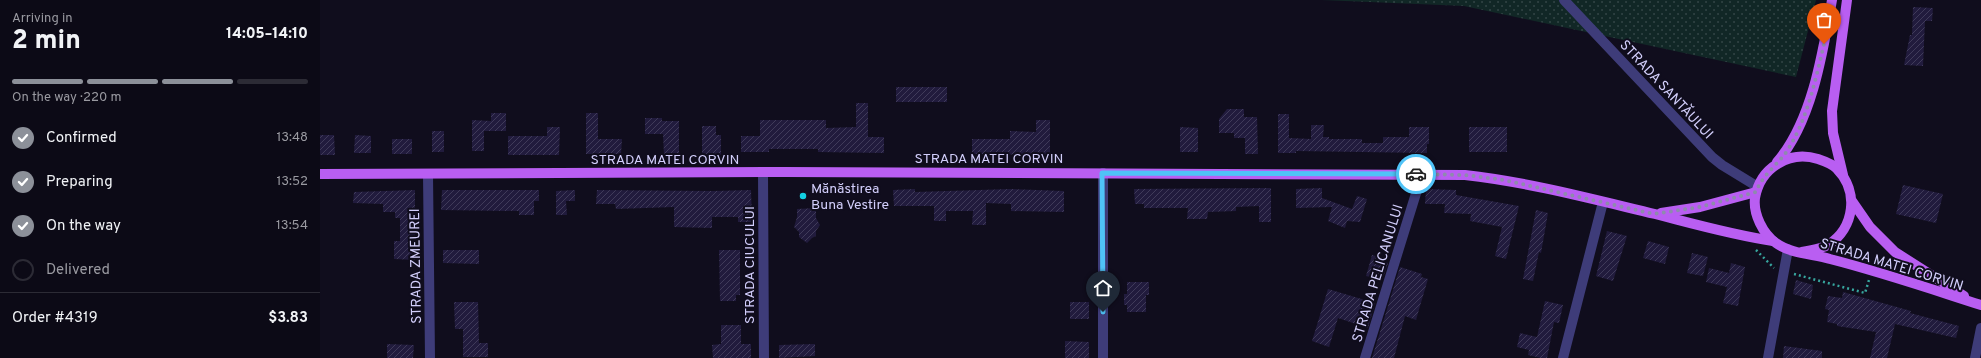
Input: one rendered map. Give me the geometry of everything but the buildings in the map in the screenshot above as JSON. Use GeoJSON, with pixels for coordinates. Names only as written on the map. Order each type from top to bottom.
{"type":"FeatureCollection","features":[{"type":"Feature","properties":{"kind":"main road"},"geometry":{"type":"LineString","coordinates":[[1832,0],[1821,57],[1800,127],[1790,147],[1769,170],[1757,190],[1754,203],[1758,219],[1773,241],[1788,249],[1802,252],[1828,245],[1838,237],[1846,226],[1851,214],[1852,201],[1843,177],[1833,133],[1832,112],[1847,0]]}},
{"type":"Feature","properties":{"kind":"main road"},"geometry":{"type":"LineString","coordinates":[[1776,164],[1799,157],[1812,157],[1836,168],[1843,177]]}},
{"type":"Feature","properties":{"kind":"main road","name":"STRADA MATEI CORVIN"},"geometry":{"type":"LineString","coordinates":[[320,174],[763,172],[1422,174],[1488,177],[1603,202],[1743,237],[1773,241]]}},
{"type":"Feature","properties":{"kind":"main road","name":"STRADA MATEI CORVIN"},"geometry":{"type":"LineString","coordinates":[[1654,214],[1700,207],[1757,190]]}},
{"type":"Feature","properties":{"kind":"main road","name":"STRADA MATEI CORVIN"},"geometry":{"type":"LineString","coordinates":[[1852,201],[1870,227],[1895,252],[1978,304]]}},
{"type":"Feature","properties":{"kind":"main road","name":"STRADA MATEI CORVIN"},"geometry":{"type":"LineString","coordinates":[[1802,252],[1978,304]]}},
{"type":"Feature","properties":{"kind":"street","name":"STRADA SANTĂULUI"},"geometry":{"type":"LineString","coordinates":[[1564,0],[1712,157],[1757,190]]}},
{"type":"Feature","properties":{"kind":"street","name":"STRADA CIUCULUI"},"geometry":{"type":"LineString","coordinates":[[763,172],[764,358]]}},
{"type":"Feature","properties":{"kind":"street"},"geometry":{"type":"LineString","coordinates":[[1102,173],[1103,358]]}},
{"type":"Feature","properties":{"kind":"street","name":"STRADA ZMEUREI"},"geometry":{"type":"LineString","coordinates":[[428,174],[430,358]]}},
{"type":"Feature","properties":{"kind":"street","name":"STRADA PELICANULUI"},"geometry":{"type":"LineString","coordinates":[[1365,358],[1422,174]]}},
{"type":"Feature","properties":{"kind":"street"},"geometry":{"type":"LineString","coordinates":[[1563,358],[1603,202]]}},
{"type":"Feature","properties":{"kind":"street"},"geometry":{"type":"LineString","coordinates":[[1768,358],[1788,249]]}},
{"type":"Feature","properties":{"kind":"street"},"geometry":{"type":"LineString","coordinates":[[1975,358],[1981,328]]}},
{"type":"Feature","properties":{"kind":"path"},"geometry":{"type":"LineString","coordinates":[[1743,237],[1775,270],[1865,293],[1872,272]]}},
{"type":"Feature","properties":{"kind":"green space"},"geometry":{"type":"Polygon","coordinates":[[[1322,0],[1816,0],[1796,77],[1464,6],[1322,0]]]}},
{"type":"Feature","properties":{"kind":"way so far"},"geometry":{"type":"LineString","coordinates":[[1416,174],[1488,177],[1654,214],[1677,212],[1756,192],[1769,170],[1790,147],[1800,127],[1824,44]]}},
{"type":"Feature","properties":{"kind":"place","name":"Mănăstirea Buna Vestire"},"geometry":{"type":"Point","coordinates":[803,196]}},
{"type":"Feature","properties":{"kind":"route"},"geometry":{"type":"LineString","coordinates":[[1103,312],[1102,173],[1416,174]]}}]}
